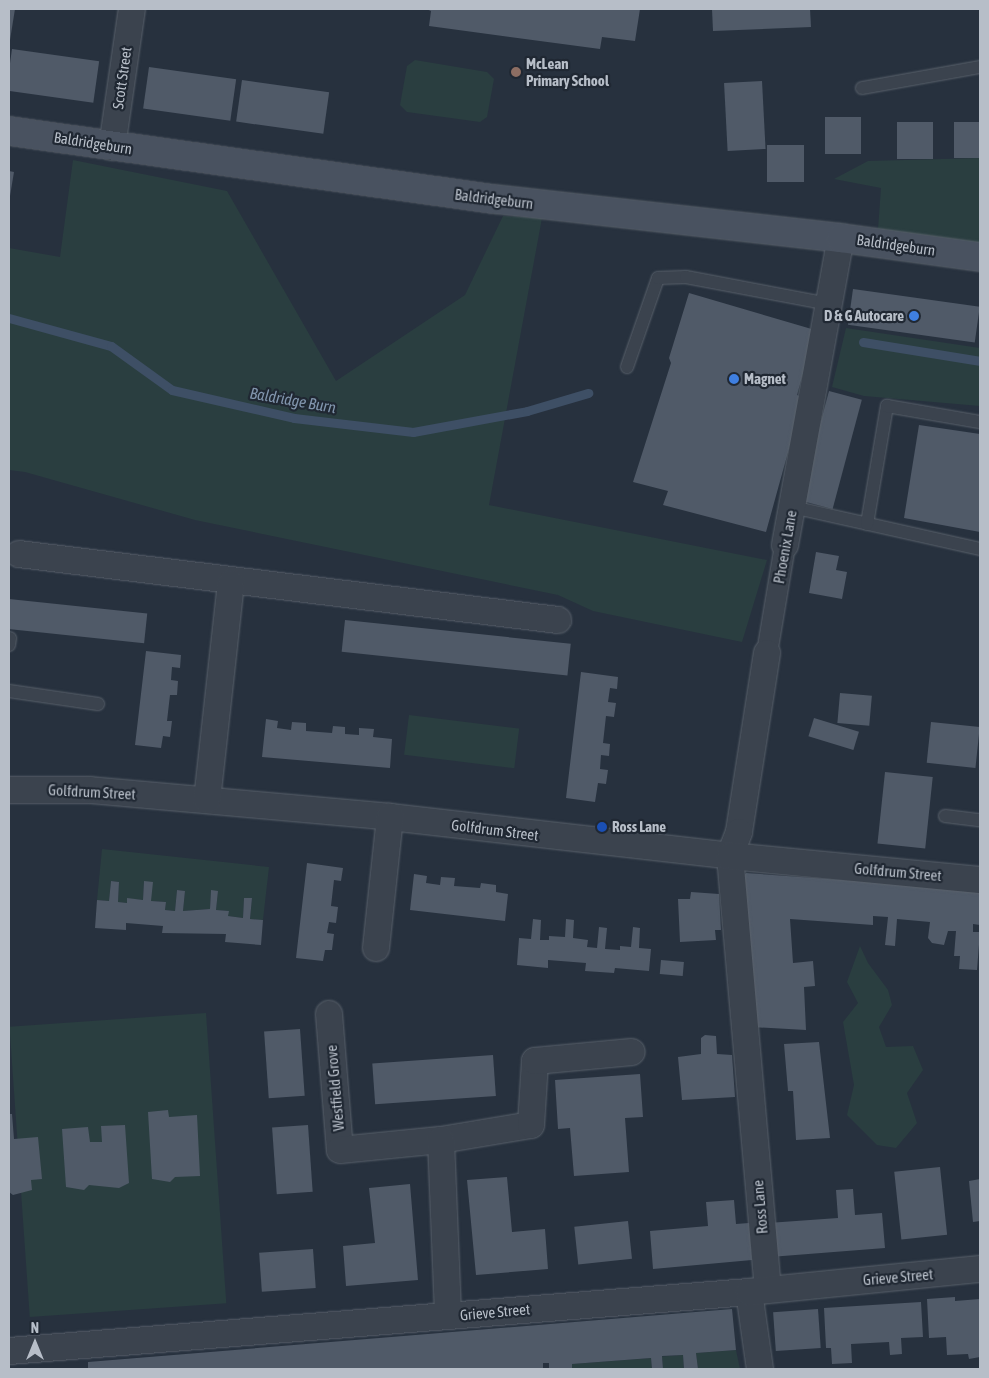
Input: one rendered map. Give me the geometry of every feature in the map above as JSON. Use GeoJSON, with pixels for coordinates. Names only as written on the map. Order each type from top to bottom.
{"type":"FeatureCollection","features":[{"type":"Feature","properties":{"kind":"main road","name":"Baldridgeburn"},"geometry":{"type":"LineString","coordinates":[[9,131],[112,147],[494,199],[841,238],[980,257]]}},
{"type":"Feature","properties":{"kind":"street","name":"Scott Street"},"geometry":{"type":"LineString","coordinates":[[112,147],[132,9]]}},
{"type":"Feature","properties":{"kind":"street","name":"Phoenix Lane"},"geometry":{"type":"LineString","coordinates":[[730,856],[739,832],[785,545],[841,238]]}},
{"type":"Feature","properties":{"kind":"street"},"geometry":{"type":"LineString","coordinates":[[19,554],[231,583],[558,620]]}},
{"type":"Feature","properties":{"kind":"street"},"geometry":{"type":"LineString","coordinates":[[207,800],[231,583]]}},
{"type":"Feature","properties":{"kind":"street","name":"Golfdrum Street"},"geometry":{"type":"LineString","coordinates":[[9,790],[90,790],[207,800],[390,817],[730,856],[980,880]]}},
{"type":"Feature","properties":{"kind":"street"},"geometry":{"type":"LineString","coordinates":[[376,948],[390,817]]}},
{"type":"Feature","properties":{"kind":"street","name":"Ross Lane"},"geometry":{"type":"LineString","coordinates":[[730,856],[758,1290],[760,1369]]}},
{"type":"Feature","properties":{"kind":"street","name":"Westfield Grove"},"geometry":{"type":"LineString","coordinates":[[329,1014],[340,1150],[441,1140],[531,1125],[535,1061],[632,1052]]}},
{"type":"Feature","properties":{"kind":"street"},"geometry":{"type":"LineString","coordinates":[[441,1140],[448,1316]]}},
{"type":"Feature","properties":{"kind":"street","name":"Grieve Street"},"geometry":{"type":"LineString","coordinates":[[9,1351],[758,1290],[980,1269]]}},
{"type":"Feature","properties":{"kind":"lane"},"geometry":{"type":"LineString","coordinates":[[862,88],[980,67]]}},
{"type":"Feature","properties":{"kind":"lane"},"geometry":{"type":"LineString","coordinates":[[627,367],[658,278],[686,277],[829,304]]}},
{"type":"Feature","properties":{"kind":"lane"},"geometry":{"type":"LineString","coordinates":[[867,524],[887,406],[980,422]]}},
{"type":"Feature","properties":{"kind":"lane"},"geometry":{"type":"LineString","coordinates":[[792,507],[980,548]]}},
{"type":"Feature","properties":{"kind":"lane"},"geometry":{"type":"LineString","coordinates":[[9,691],[98,704]]}},
{"type":"Feature","properties":{"kind":"lane"},"geometry":{"type":"LineString","coordinates":[[945,816],[980,820]]}},
{"type":"Feature","properties":{"kind":"green space"},"geometry":{"type":"Polygon","coordinates":[[[415,60],[487,72],[494,79],[487,117],[480,122],[407,112],[400,105],[407,66],[415,60]]]}},
{"type":"Feature","properties":{"kind":"green space"},"geometry":{"type":"Polygon","coordinates":[[[980,158],[980,257],[877,243],[881,188],[834,179],[868,161],[980,158]]]}},
{"type":"Feature","properties":{"kind":"green space"},"geometry":{"type":"Polygon","coordinates":[[[73,160],[227,191],[336,381],[465,295],[503,216],[542,218],[489,505],[767,560],[742,642],[593,611],[558,595],[195,520],[25,472],[9,470],[9,248],[60,257],[73,160]]]}},
{"type":"Feature","properties":{"kind":"green space"},"geometry":{"type":"Polygon","coordinates":[[[846,328],[980,348],[980,406],[864,396],[832,387],[846,328]]]}},
{"type":"Feature","properties":{"kind":"green space"},"geometry":{"type":"Polygon","coordinates":[[[409,715],[519,729],[514,768],[404,755],[409,715]]]}},
{"type":"Feature","properties":{"kind":"green space"},"geometry":{"type":"Polygon","coordinates":[[[102,849],[269,867],[263,920],[250,919],[252,898],[244,898],[243,918],[228,916],[228,911],[216,910],[218,891],[211,891],[210,909],[183,911],[185,891],[177,890],[175,911],[165,910],[166,902],[151,901],[144,881],[143,900],[128,899],[127,903],[118,902],[119,882],[111,881],[109,901],[97,900],[102,849]]]}},
{"type":"Feature","properties":{"kind":"green space"},"geometry":{"type":"Polygon","coordinates":[[[860,946],[868,963],[888,990],[892,1005],[879,1027],[886,1047],[913,1046],[923,1070],[907,1093],[917,1123],[896,1148],[877,1145],[847,1115],[854,1085],[843,1022],[858,1003],[847,982],[860,946]]]}},
{"type":"Feature","properties":{"kind":"green space"},"geometry":{"type":"Polygon","coordinates":[[[206,1013],[226,1303],[30,1317],[9,1027],[206,1013]]]}},
{"type":"Feature","properties":{"kind":"green space"},"geometry":{"type":"Polygon","coordinates":[[[736,1350],[740,1369],[698,1369],[696,1353],[736,1350]]]}},
{"type":"Feature","properties":{"kind":"green space"},"geometry":{"type":"Polygon","coordinates":[[[683,1355],[684,1369],[663,1369],[662,1356],[683,1355]]]}},
{"type":"Feature","properties":{"kind":"green space"},"geometry":{"type":"Polygon","coordinates":[[[651,1358],[652,1369],[572,1369],[572,1364],[651,1358]]]}},
{"type":"Feature","properties":{"kind":"building"},"geometry":{"type":"Polygon","coordinates":[[[9,9],[15,9],[10,40],[9,40],[9,9]]]}},
{"type":"Feature","properties":{"kind":"building"},"geometry":{"type":"Polygon","coordinates":[[[426,9],[640,9],[635,41],[602,37],[600,49],[429,26],[431,11],[426,9]]]}},
{"type":"Feature","properties":{"kind":"building"},"geometry":{"type":"Polygon","coordinates":[[[712,9],[810,9],[811,27],[713,31],[712,9]]]}},
{"type":"Feature","properties":{"kind":"building"},"geometry":{"type":"Polygon","coordinates":[[[12,49],[99,61],[93,103],[9,91],[12,49]]]}},
{"type":"Feature","properties":{"kind":"building"},"geometry":{"type":"Polygon","coordinates":[[[149,67],[236,79],[230,121],[143,109],[149,67]]]}},
{"type":"Feature","properties":{"kind":"building"},"geometry":{"type":"Polygon","coordinates":[[[242,80],[329,92],[323,134],[236,122],[242,80]]]}},
{"type":"Feature","properties":{"kind":"building"},"geometry":{"type":"Polygon","coordinates":[[[762,81],[766,149],[728,151],[724,83],[762,81]]]}},
{"type":"Feature","properties":{"kind":"building"},"geometry":{"type":"Polygon","coordinates":[[[825,117],[861,117],[861,154],[825,154],[825,117]]]}},
{"type":"Feature","properties":{"kind":"building"},"geometry":{"type":"Polygon","coordinates":[[[897,122],[933,122],[933,159],[897,159],[897,122]]]}},
{"type":"Feature","properties":{"kind":"building"},"geometry":{"type":"Polygon","coordinates":[[[954,122],[980,122],[980,158],[954,158],[954,122]]]}},
{"type":"Feature","properties":{"kind":"building"},"geometry":{"type":"Polygon","coordinates":[[[767,145],[804,145],[804,182],[767,182],[767,145]]]}},
{"type":"Feature","properties":{"kind":"building"},"geometry":{"type":"Polygon","coordinates":[[[9,171],[14,172],[10,196],[9,196],[9,171]]]}},
{"type":"Feature","properties":{"kind":"building","name":"D & G Autocare"},"geometry":{"type":"Polygon","coordinates":[[[853,289],[980,307],[975,342],[848,325],[853,289]]]}},
{"type":"Feature","properties":{"kind":"building","name":"Magnet"},"geometry":{"type":"Polygon","coordinates":[[[689,293],[815,330],[797,395],[803,398],[766,532],[663,505],[668,491],[633,482],[671,363],[669,358],[689,293]]]}},
{"type":"Feature","properties":{"kind":"building"},"geometry":{"type":"Polygon","coordinates":[[[829,391],[862,400],[833,509],[800,500],[829,391]]]}},
{"type":"Feature","properties":{"kind":"building"},"geometry":{"type":"Polygon","coordinates":[[[919,425],[980,434],[980,532],[904,518],[919,425]]]}},
{"type":"Feature","properties":{"kind":"building"},"geometry":{"type":"Polygon","coordinates":[[[816,552],[839,556],[836,570],[847,572],[842,599],[809,593],[816,552]]]}},
{"type":"Feature","properties":{"kind":"building"},"geometry":{"type":"Polygon","coordinates":[[[9,599],[147,614],[144,643],[9,629],[9,599]]]}},
{"type":"Feature","properties":{"kind":"building"},"geometry":{"type":"Polygon","coordinates":[[[345,620],[571,644],[567,676],[342,652],[345,620]]]}},
{"type":"Feature","properties":{"kind":"building"},"geometry":{"type":"Polygon","coordinates":[[[146,651],[181,655],[180,668],[172,667],[171,680],[178,681],[177,695],[170,695],[167,721],[172,721],[170,737],[163,736],[161,748],[135,745],[146,651]]]}},
{"type":"Feature","properties":{"kind":"building"},"geometry":{"type":"Polygon","coordinates":[[[581,672],[618,677],[617,689],[610,688],[608,702],[616,703],[614,717],[606,716],[603,743],[610,744],[609,756],[601,755],[600,769],[608,770],[606,784],[598,783],[595,802],[566,798],[581,672]]]}},
{"type":"Feature","properties":{"kind":"building"},"geometry":{"type":"Polygon","coordinates":[[[840,693],[872,696],[869,726],[837,723],[840,693]]]}},
{"type":"Feature","properties":{"kind":"building"},"geometry":{"type":"Polygon","coordinates":[[[814,718],[859,732],[853,750],[808,736],[814,718]]]}},
{"type":"Feature","properties":{"kind":"building"},"geometry":{"type":"Polygon","coordinates":[[[266,719],[278,721],[277,728],[291,730],[292,722],[306,723],[306,731],[332,733],[333,726],[345,727],[345,734],[359,735],[359,728],[374,729],[373,737],[392,739],[390,768],[262,757],[266,719]]]}},
{"type":"Feature","properties":{"kind":"building"},"geometry":{"type":"Polygon","coordinates":[[[931,722],[980,727],[975,768],[927,763],[931,722]]]}},
{"type":"Feature","properties":{"kind":"building"},"geometry":{"type":"Polygon","coordinates":[[[885,772],[933,777],[925,849],[877,844],[885,772]]]}},
{"type":"Feature","properties":{"kind":"building"},"geometry":{"type":"Polygon","coordinates":[[[307,863],[343,868],[341,881],[334,880],[331,906],[338,907],[336,923],[329,922],[327,933],[334,934],[332,950],[325,950],[323,961],[296,958],[307,863]]]}},
{"type":"Feature","properties":{"kind":"building"},"geometry":{"type":"Polygon","coordinates":[[[746,873],[980,890],[980,925],[973,924],[973,932],[980,932],[977,970],[959,969],[960,956],[954,956],[956,931],[948,931],[944,945],[932,943],[928,938],[930,922],[897,919],[895,946],[885,945],[888,917],[873,916],[873,925],[790,919],[793,963],[813,961],[815,986],[804,987],[806,1030],[751,1027],[740,880],[746,873]]]}},
{"type":"Feature","properties":{"kind":"building"},"geometry":{"type":"Polygon","coordinates":[[[414,874],[427,876],[426,883],[440,885],[441,877],[455,878],[454,886],[480,888],[481,883],[496,885],[496,892],[508,894],[505,921],[410,910],[414,874]]]}},
{"type":"Feature","properties":{"kind":"building"},"geometry":{"type":"Polygon","coordinates":[[[111,881],[119,882],[118,902],[127,903],[127,898],[143,900],[144,881],[153,882],[151,901],[166,902],[165,910],[175,911],[177,890],[185,891],[183,911],[210,909],[211,890],[218,891],[216,910],[229,911],[228,916],[243,918],[244,898],[252,898],[250,919],[263,920],[261,945],[225,942],[226,934],[162,933],[163,926],[126,923],[126,930],[95,928],[97,900],[109,901],[111,881]]]}},
{"type":"Feature","properties":{"kind":"building"},"geometry":{"type":"Polygon","coordinates":[[[691,892],[719,894],[721,930],[715,930],[716,940],[680,942],[678,899],[690,899],[691,892]]]}},
{"type":"Feature","properties":{"kind":"building"},"geometry":{"type":"Polygon","coordinates":[[[533,919],[541,920],[540,940],[549,940],[549,936],[565,937],[566,919],[574,920],[573,938],[588,940],[587,947],[597,948],[599,927],[607,928],[605,949],[620,950],[620,946],[631,947],[633,927],[640,928],[639,948],[651,949],[649,971],[615,968],[614,973],[585,971],[586,963],[548,960],[548,968],[517,965],[519,938],[531,939],[533,919]]]}},
{"type":"Feature","properties":{"kind":"building"},"geometry":{"type":"Polygon","coordinates":[[[661,960],[684,962],[683,976],[660,974],[661,960]]]}},
{"type":"Feature","properties":{"kind":"building"},"geometry":{"type":"Polygon","coordinates":[[[300,1029],[305,1096],[269,1098],[264,1032],[300,1029]]]}},
{"type":"Feature","properties":{"kind":"building"},"geometry":{"type":"Polygon","coordinates":[[[705,1035],[716,1036],[717,1054],[732,1055],[735,1097],[682,1100],[678,1057],[701,1054],[701,1038],[705,1035]]]}},
{"type":"Feature","properties":{"kind":"building"},"geometry":{"type":"Polygon","coordinates":[[[819,1042],[830,1138],[796,1140],[793,1091],[788,1091],[784,1044],[819,1042]]]}},
{"type":"Feature","properties":{"kind":"building"},"geometry":{"type":"Polygon","coordinates":[[[493,1055],[496,1096],[375,1104],[372,1063],[493,1055]]]}},
{"type":"Feature","properties":{"kind":"building"},"geometry":{"type":"Polygon","coordinates":[[[640,1074],[643,1117],[625,1118],[629,1172],[574,1176],[570,1128],[558,1129],[555,1080],[640,1074]]]}},
{"type":"Feature","properties":{"kind":"building"},"geometry":{"type":"Polygon","coordinates":[[[168,1110],[169,1117],[197,1115],[200,1176],[175,1177],[170,1182],[152,1179],[148,1112],[168,1110]]]}},
{"type":"Feature","properties":{"kind":"building"},"geometry":{"type":"Polygon","coordinates":[[[9,1114],[12,1114],[14,1139],[38,1137],[42,1179],[31,1180],[32,1190],[13,1195],[9,1192],[9,1114]]]}},
{"type":"Feature","properties":{"kind":"building"},"geometry":{"type":"Polygon","coordinates":[[[125,1125],[129,1183],[119,1188],[89,1185],[84,1190],[66,1187],[62,1129],[88,1127],[90,1142],[102,1142],[101,1126],[125,1125]]]}},
{"type":"Feature","properties":{"kind":"building"},"geometry":{"type":"Polygon","coordinates":[[[308,1125],[313,1192],[277,1194],[272,1128],[308,1125]]]}},
{"type":"Feature","properties":{"kind":"building"},"geometry":{"type":"Polygon","coordinates":[[[940,1167],[947,1235],[901,1239],[894,1172],[940,1167]]]}},
{"type":"Feature","properties":{"kind":"building"},"geometry":{"type":"Polygon","coordinates":[[[507,1177],[512,1232],[545,1229],[548,1269],[476,1275],[467,1180],[507,1177]]]}},
{"type":"Feature","properties":{"kind":"building"},"geometry":{"type":"Polygon","coordinates":[[[980,1179],[980,1221],[973,1222],[969,1181],[980,1179]]]}},
{"type":"Feature","properties":{"kind":"building"},"geometry":{"type":"Polygon","coordinates":[[[410,1184],[418,1280],[346,1286],[343,1246],[375,1243],[369,1188],[410,1184]]]}},
{"type":"Feature","properties":{"kind":"building"},"geometry":{"type":"Polygon","coordinates":[[[853,1189],[855,1215],[882,1213],[885,1248],[770,1257],[768,1223],[838,1218],[836,1190],[853,1189]]]}},
{"type":"Feature","properties":{"kind":"building"},"geometry":{"type":"Polygon","coordinates":[[[734,1200],[736,1224],[749,1223],[752,1260],[653,1269],[650,1231],[708,1226],[706,1202],[734,1200]]]}},
{"type":"Feature","properties":{"kind":"building"},"geometry":{"type":"Polygon","coordinates":[[[628,1221],[632,1259],[578,1264],[574,1227],[628,1221]]]}},
{"type":"Feature","properties":{"kind":"building"},"geometry":{"type":"Polygon","coordinates":[[[313,1249],[316,1288],[262,1292],[259,1253],[313,1249]]]}},
{"type":"Feature","properties":{"kind":"building"},"geometry":{"type":"Polygon","coordinates":[[[955,1297],[955,1301],[980,1299],[980,1357],[969,1359],[968,1354],[947,1355],[946,1337],[929,1338],[927,1299],[955,1297]]]}},
{"type":"Feature","properties":{"kind":"building"},"geometry":{"type":"Polygon","coordinates":[[[921,1302],[923,1337],[901,1338],[902,1354],[890,1355],[889,1342],[851,1344],[852,1363],[832,1364],[831,1348],[826,1348],[824,1308],[921,1302]]]}},
{"type":"Feature","properties":{"kind":"building"},"geometry":{"type":"Polygon","coordinates":[[[732,1309],[736,1350],[696,1353],[698,1369],[684,1369],[683,1355],[662,1356],[663,1369],[652,1369],[651,1358],[572,1364],[572,1369],[549,1369],[549,1363],[543,1363],[543,1369],[88,1369],[88,1362],[732,1309]]]}},
{"type":"Feature","properties":{"kind":"building"},"geometry":{"type":"Polygon","coordinates":[[[818,1309],[821,1348],[776,1351],[773,1312],[818,1309]]]}},
{"type":"Feature","properties":{"kind":"waterway","name":"Baldridge Burn"},"geometry":{"type":"LineString","coordinates":[[9,318],[111,346],[172,390],[294,418],[413,432],[527,411],[588,393]]}},
{"type":"Feature","properties":{"kind":"waterway"},"geometry":{"type":"LineString","coordinates":[[863,342],[980,361]]}},
{"type":"Feature","properties":{"kind":"place","name":"McLean Primary School"},"geometry":{"type":"Point","coordinates":[516,72]}},
{"type":"Feature","properties":{"kind":"place","name":"D & G Autocare"},"geometry":{"type":"Point","coordinates":[914,316]}},
{"type":"Feature","properties":{"kind":"place","name":"Magnet"},"geometry":{"type":"Point","coordinates":[734,379]}},
{"type":"Feature","properties":{"kind":"place","name":"Ross Lane"},"geometry":{"type":"Point","coordinates":[602,827]}}]}
